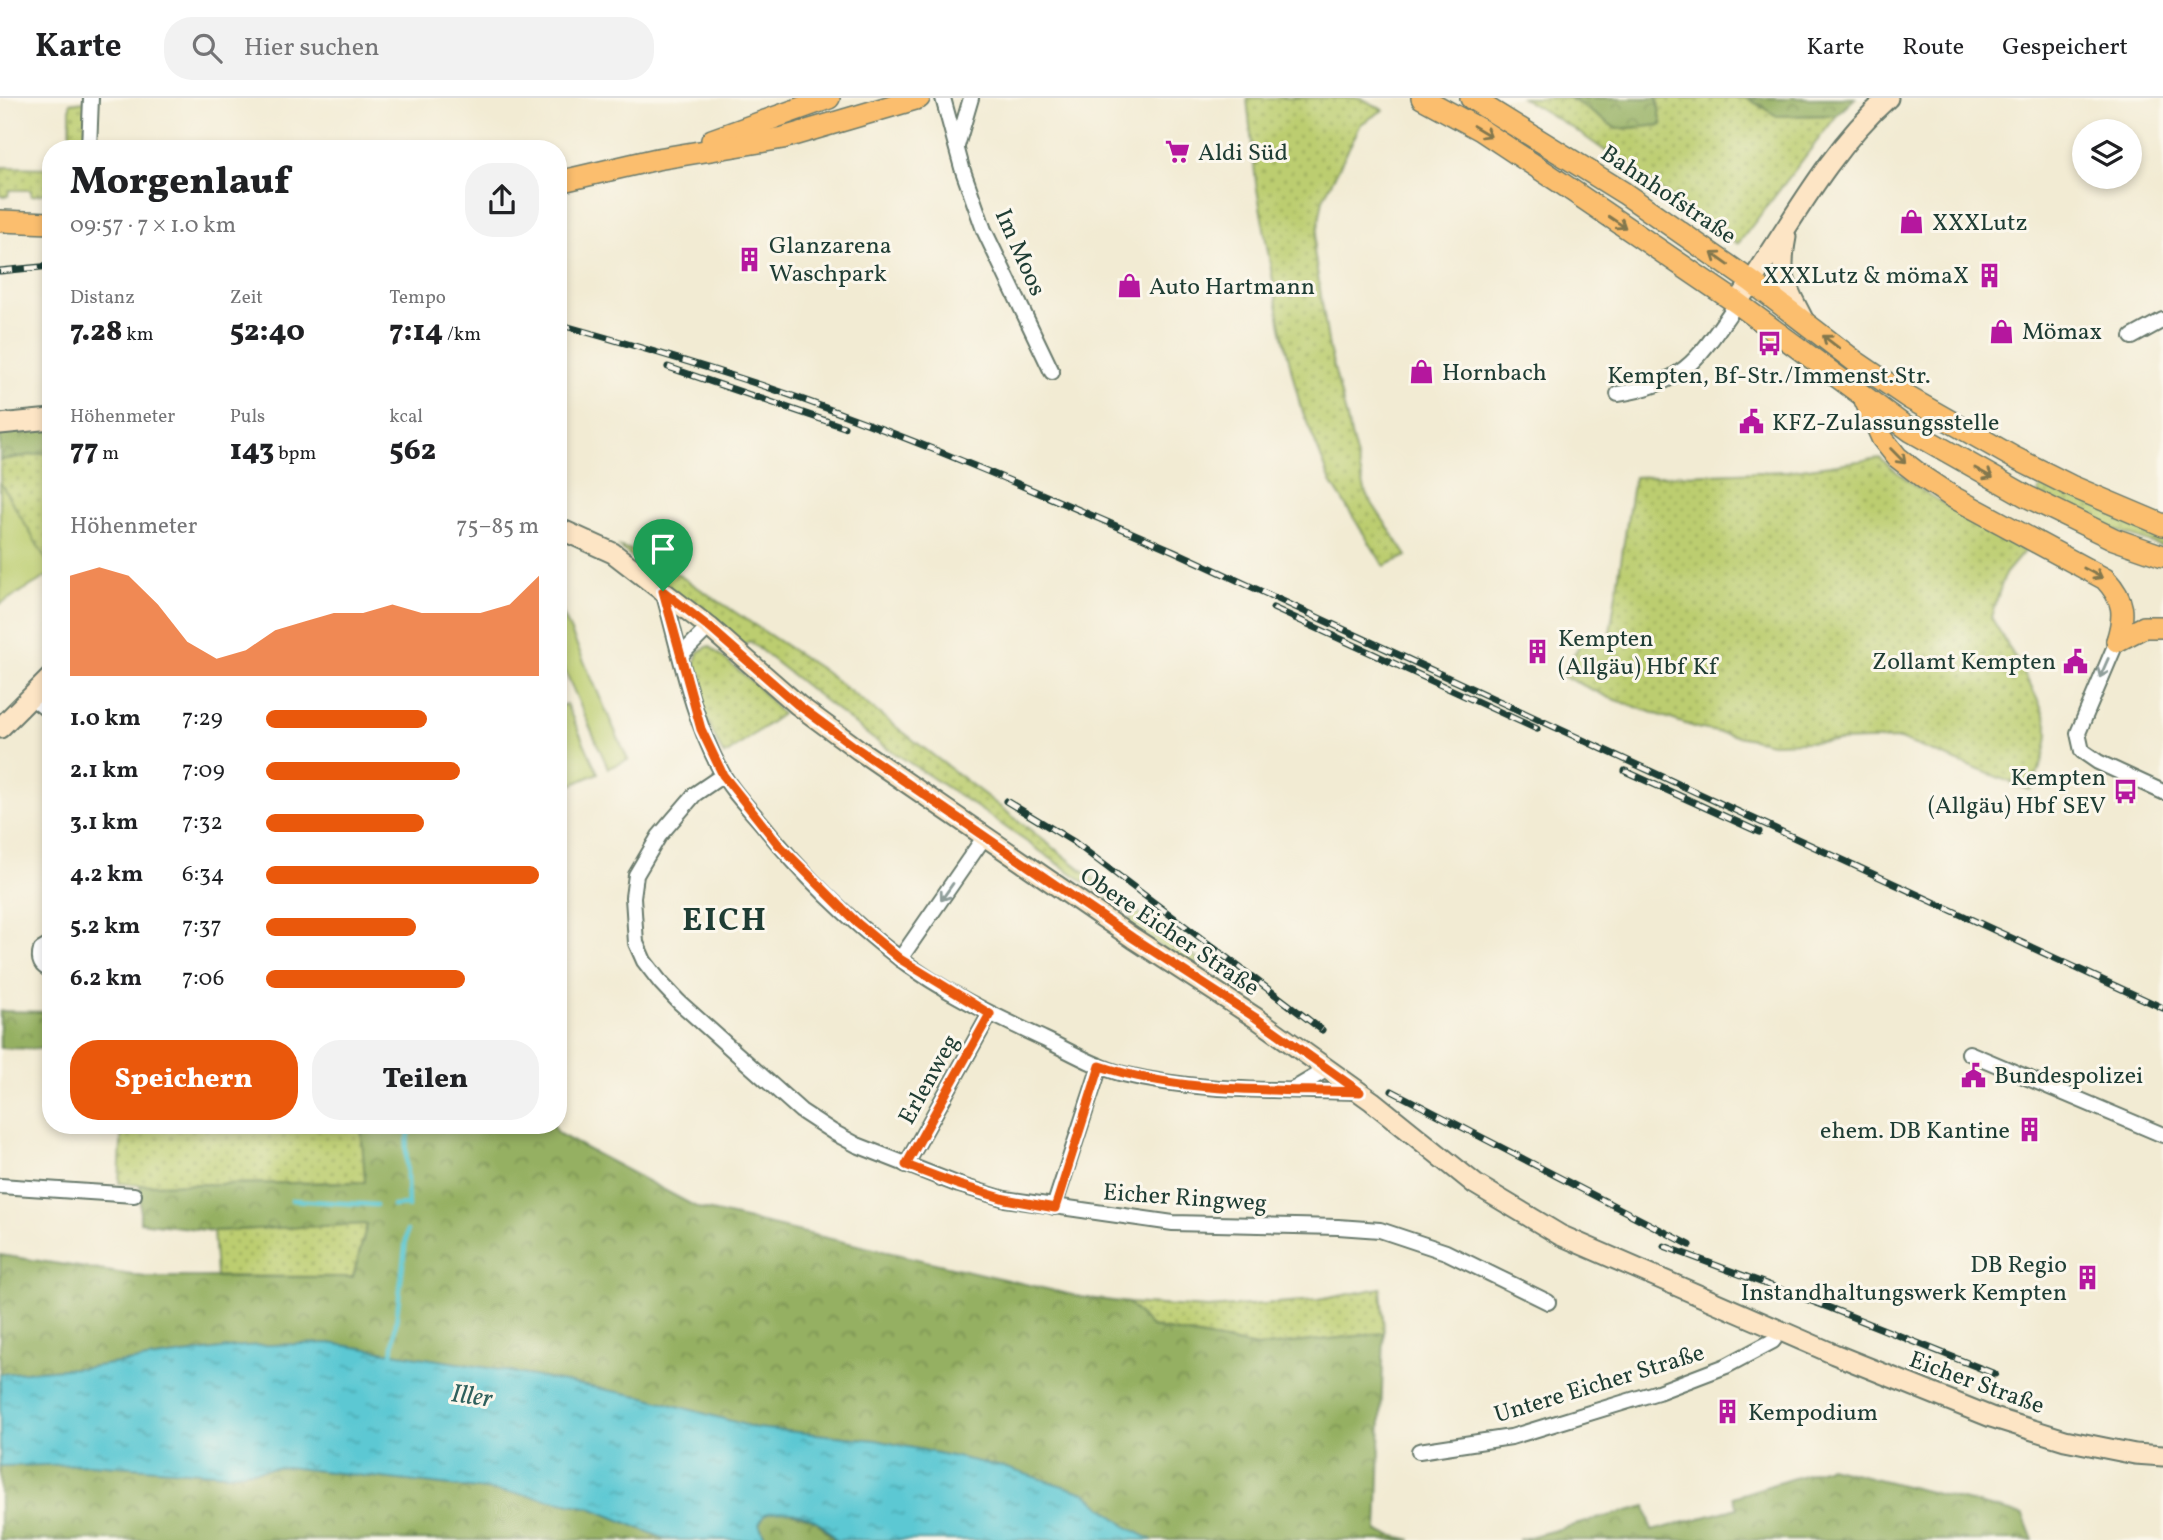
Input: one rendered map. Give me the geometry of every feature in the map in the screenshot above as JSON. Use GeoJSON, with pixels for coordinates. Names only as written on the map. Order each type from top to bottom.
{"type":"FeatureCollection","features":[{"type":"Feature","properties":{"kind":"main road"},"geometry":{"type":"LineString","coordinates":[[657,159],[828,98]]}},
{"type":"Feature","properties":{"kind":"main road"},"geometry":{"type":"LineString","coordinates":[[567,181],[657,159],[783,138],[919,98]]}},
{"type":"Feature","properties":{"kind":"main road"},"geometry":{"type":"LineString","coordinates":[[1422,98],[1481,130],[1737,303],[1911,431],[2026,496],[2114,538],[2163,556]]}},
{"type":"Feature","properties":{"kind":"main road","name":"Bahnhofstraße"},"geometry":{"type":"LineString","coordinates":[[1471,98],[1624,193],[1752,282],[1856,362],[1909,398],[1983,441],[2071,486],[2163,524]]}},
{"type":"Feature","properties":{"kind":"main road"},"geometry":{"type":"LineString","coordinates":[[0,221],[42,222]]}},
{"type":"Feature","properties":{"kind":"main road"},"geometry":{"type":"LineString","coordinates":[[1864,398],[1882,438],[1897,457],[1924,478],[1951,496],[2105,579],[2114,588],[2123,612],[2117,641]]}},
{"type":"Feature","properties":{"kind":"main road"},"geometry":{"type":"LineString","coordinates":[[2117,641],[2144,627],[2163,627]]}},
{"type":"Feature","properties":{"kind":"street"},"geometry":{"type":"LineString","coordinates":[[89,140],[90,98]]}},
{"type":"Feature","properties":{"kind":"street","name":"Im Moos"},"geometry":{"type":"LineString","coordinates":[[943,98],[984,230],[1052,372]]}},
{"type":"Feature","properties":{"kind":"street"},"geometry":{"type":"LineString","coordinates":[[957,147],[971,98]]}},
{"type":"Feature","properties":{"kind":"street"},"geometry":{"type":"LineString","coordinates":[[1618,394],[1650,388],[1681,373],[1707,348],[1788,227],[1867,117],[1888,98]]}},
{"type":"Feature","properties":{"kind":"street"},"geometry":{"type":"LineString","coordinates":[[1788,227],[1781,263],[1785,282],[1804,321]]}},
{"type":"Feature","properties":{"kind":"street"},"geometry":{"type":"LineString","coordinates":[[2132,338],[2163,320]]}},
{"type":"Feature","properties":{"kind":"street"},"geometry":{"type":"LineString","coordinates":[[0,424],[42,420]]}},
{"type":"Feature","properties":{"kind":"street","name":"Obere Eicher Straße"},"geometry":{"type":"LineString","coordinates":[[567,532],[613,553],[709,627],[798,705],[859,750],[1133,938],[1256,1018],[1360,1092],[1475,1184],[1560,1235],[1781,1330]]}},
{"type":"Feature","properties":{"kind":"street"},"geometry":{"type":"LineString","coordinates":[[663,591],[701,729],[723,775],[800,868],[857,923],[900,959],[990,1014],[1100,1066],[1156,1081],[1219,1089],[1360,1092]]}},
{"type":"Feature","properties":{"kind":"street"},"geometry":{"type":"LineString","coordinates":[[681,654],[709,627]]}},
{"type":"Feature","properties":{"kind":"street"},"geometry":{"type":"LineString","coordinates":[[2117,641],[2078,733],[2082,751],[2098,762],[2163,792]]}},
{"type":"Feature","properties":{"kind":"street"},"geometry":{"type":"LineString","coordinates":[[0,728],[42,687]]}},
{"type":"Feature","properties":{"kind":"street"},"geometry":{"type":"LineString","coordinates":[[32,698],[42,706]]}},
{"type":"Feature","properties":{"kind":"street","name":"Eicher Ringweg"},"geometry":{"type":"LineString","coordinates":[[723,775],[695,794],[659,836],[636,875],[633,897],[636,943],[644,961],[679,1002],[801,1111],[857,1145],[959,1185],[1005,1199],[1173,1223],[1380,1230],[1446,1252],[1548,1302]]}},
{"type":"Feature","properties":{"kind":"street"},"geometry":{"type":"LineString","coordinates":[[900,959],[985,836]]}},
{"type":"Feature","properties":{"kind":"street","name":"Erlenweg"},"geometry":{"type":"LineString","coordinates":[[906,1165],[990,1014]]}},
{"type":"Feature","properties":{"kind":"street"},"geometry":{"type":"LineString","coordinates":[[1969,1053],[2163,1135]]}},
{"type":"Feature","properties":{"kind":"street"},"geometry":{"type":"LineString","coordinates":[[1055,1208],[1100,1066]]}},
{"type":"Feature","properties":{"kind":"street"},"geometry":{"type":"LineString","coordinates":[[1293,1090],[1326,1070]]}},
{"type":"Feature","properties":{"kind":"street"},"geometry":{"type":"LineString","coordinates":[[0,1186],[134,1195]]}},
{"type":"Feature","properties":{"kind":"street","name":"Untere Eicher Straße"},"geometry":{"type":"LineString","coordinates":[[1419,1451],[1511,1437],[1658,1392],[1749,1355],[1773,1341],[1781,1330]]}},
{"type":"Feature","properties":{"kind":"street","name":"Eicher Straße"},"geometry":{"type":"LineString","coordinates":[[1781,1330],[1991,1417],[2065,1440],[2135,1454],[2163,1456]]}},
{"type":"Feature","properties":{"kind":"green space"},"geometry":{"type":"Polygon","coordinates":[[[1247,98],[1361,98],[1383,110],[1361,124],[1323,199],[1314,251],[1329,348],[1366,494],[1407,556],[1384,566],[1331,482],[1300,405],[1281,327],[1256,183],[1247,98]]]}},
{"type":"Feature","properties":{"kind":"green space"},"geometry":{"type":"Polygon","coordinates":[[[1522,98],[1570,98],[1617,129],[1662,125],[1657,98],[1747,98],[1777,116],[1837,115],[1738,244],[1574,129],[1522,98]]]}},
{"type":"Feature","properties":{"kind":"green space"},"geometry":{"type":"Polygon","coordinates":[[[1570,98],[1657,98],[1662,125],[1617,129],[1570,98]]]}},
{"type":"Feature","properties":{"kind":"green space"},"geometry":{"type":"Polygon","coordinates":[[[1747,98],[1855,98],[1837,115],[1777,116],[1747,98]]]}},
{"type":"Feature","properties":{"kind":"green space"},"geometry":{"type":"Polygon","coordinates":[[[86,101],[85,140],[70,140],[70,103],[86,101]]]}},
{"type":"Feature","properties":{"kind":"green space"},"geometry":{"type":"Polygon","coordinates":[[[0,167],[42,168],[42,194],[31,196],[31,190],[9,190],[8,196],[0,196],[0,167]]]}},
{"type":"Feature","properties":{"kind":"green space"},"geometry":{"type":"Polygon","coordinates":[[[42,427],[42,453],[0,460],[0,432],[42,427]]]}},
{"type":"Feature","properties":{"kind":"green space"},"geometry":{"type":"Polygon","coordinates":[[[42,453],[42,553],[0,482],[0,460],[42,453]]]}},
{"type":"Feature","properties":{"kind":"green space"},"geometry":{"type":"Polygon","coordinates":[[[1880,458],[1932,497],[2027,548],[2005,574],[1991,617],[2015,657],[2047,723],[2044,755],[2030,790],[1900,739],[1772,743],[1697,728],[1610,698],[1561,675],[1586,635],[1609,639],[1634,477],[1787,471],[1880,458]]]}},
{"type":"Feature","properties":{"kind":"green space"},"geometry":{"type":"Polygon","coordinates":[[[2043,481],[2163,531],[2163,547],[2115,530],[2038,494],[2043,481]]]}},
{"type":"Feature","properties":{"kind":"green space"},"geometry":{"type":"Polygon","coordinates":[[[0,482],[42,553],[42,579],[0,604],[0,482]]]}},
{"type":"Feature","properties":{"kind":"green space"},"geometry":{"type":"Polygon","coordinates":[[[618,546],[650,556],[821,669],[1198,959],[1193,967],[1127,925],[1132,915],[872,738],[749,641],[743,647],[618,546]]]}},
{"type":"Feature","properties":{"kind":"green space"},"geometry":{"type":"Polygon","coordinates":[[[567,623],[628,760],[608,768],[567,675],[567,623]]]}},
{"type":"Feature","properties":{"kind":"green space"},"geometry":{"type":"Polygon","coordinates":[[[709,646],[756,685],[782,714],[724,756],[702,705],[695,677],[698,652],[709,646]]]}},
{"type":"Feature","properties":{"kind":"green space"},"geometry":{"type":"Polygon","coordinates":[[[567,706],[598,773],[567,787],[567,706]]]}},
{"type":"Feature","properties":{"kind":"green space"},"geometry":{"type":"Polygon","coordinates":[[[0,1011],[42,1012],[42,1049],[0,1048],[0,1011]]]}},
{"type":"Feature","properties":{"kind":"green space"},"geometry":{"type":"Polygon","coordinates":[[[122,1134],[362,1134],[366,1182],[119,1183],[122,1134]]]}},
{"type":"Feature","properties":{"kind":"green space"},"geometry":{"type":"Polygon","coordinates":[[[362,1134],[559,1134],[698,1208],[1081,1297],[1128,1303],[1151,1327],[1257,1347],[1384,1333],[1377,1532],[1412,1540],[1152,1540],[1127,1527],[1085,1493],[1003,1467],[876,1440],[756,1428],[645,1397],[489,1368],[329,1343],[243,1346],[89,1367],[0,1374],[0,1255],[145,1277],[353,1277],[367,1224],[213,1231],[140,1222],[140,1185],[365,1182],[362,1134]]]}},
{"type":"Feature","properties":{"kind":"green space"},"geometry":{"type":"Polygon","coordinates":[[[367,1224],[353,1277],[216,1276],[213,1231],[367,1224]]]}},
{"type":"Feature","properties":{"kind":"green space"},"geometry":{"type":"Polygon","coordinates":[[[1381,1288],[1384,1333],[1257,1347],[1151,1327],[1128,1303],[1208,1308],[1318,1300],[1381,1288]]]}},
{"type":"Feature","properties":{"kind":"green space"},"geometry":{"type":"Polygon","coordinates":[[[90,1464],[227,1474],[286,1467],[521,1494],[591,1508],[668,1540],[0,1540],[0,1466],[90,1464]]]}},
{"type":"Feature","properties":{"kind":"green space"},"geometry":{"type":"Polygon","coordinates":[[[1829,1467],[2023,1515],[2033,1540],[1518,1540],[1646,1506],[1652,1531],[1737,1508],[1733,1497],[1829,1467]]]}},
{"type":"Feature","properties":{"kind":"green space"},"geometry":{"type":"Polygon","coordinates":[[[779,1509],[816,1520],[835,1540],[767,1540],[759,1524],[765,1514],[779,1509]]]}},
{"type":"Feature","properties":{"kind":"water","name":"Iller"},"geometry":{"type":"Polygon","coordinates":[[[329,1343],[489,1368],[645,1397],[756,1428],[876,1440],[1003,1467],[1085,1493],[1127,1527],[1152,1540],[835,1540],[814,1520],[784,1511],[765,1514],[759,1524],[766,1540],[668,1540],[591,1508],[521,1494],[286,1467],[227,1474],[90,1464],[0,1466],[0,1374],[90,1367],[243,1346],[329,1343]]]}},
{"type":"Feature","properties":{"kind":"waterway"},"geometry":{"type":"LineString","coordinates":[[408,1207],[406,1147],[409,1134]]}},
{"type":"Feature","properties":{"kind":"waterway"},"geometry":{"type":"LineString","coordinates":[[292,1200],[376,1205]]}},
{"type":"Feature","properties":{"kind":"waterway"},"geometry":{"type":"LineString","coordinates":[[393,1206],[408,1205]]}},
{"type":"Feature","properties":{"kind":"waterway"},"geometry":{"type":"LineString","coordinates":[[392,1355],[407,1231]]}},
{"type":"Feature","properties":{"kind":"railway"},"geometry":{"type":"LineString","coordinates":[[0,271],[42,267]]}},
{"type":"Feature","properties":{"kind":"railway"},"geometry":{"type":"LineString","coordinates":[[567,327],[814,403],[1072,507],[1174,551],[2163,1008]]}},
{"type":"Feature","properties":{"kind":"railway"},"geometry":{"type":"LineString","coordinates":[[668,367],[844,427]]}},
{"type":"Feature","properties":{"kind":"railway"},"geometry":{"type":"LineString","coordinates":[[1273,608],[1537,729]]}},
{"type":"Feature","properties":{"kind":"railway"},"geometry":{"type":"LineString","coordinates":[[1625,771],[1759,832]]}},
{"type":"Feature","properties":{"kind":"railway"},"geometry":{"type":"LineString","coordinates":[[1006,801],[1074,842],[1322,1030]]}},
{"type":"Feature","properties":{"kind":"railway"},"geometry":{"type":"LineString","coordinates":[[1392,1091],[1690,1245]]}},
{"type":"Feature","properties":{"kind":"railway"},"geometry":{"type":"LineString","coordinates":[[1664,1246],[1995,1374]]}},
{"type":"Feature","properties":{"kind":"place","name":"Aldi Süd"},"geometry":{"type":"Point","coordinates":[1178,152]}},
{"type":"Feature","properties":{"kind":"place","name":"XXXLutz"},"geometry":{"type":"Point","coordinates":[1912,222]}},
{"type":"Feature","properties":{"kind":"place","name":"Glanzarena Waschpark"},"geometry":{"type":"Point","coordinates":[749,259]}},
{"type":"Feature","properties":{"kind":"place","name":"XXXLutz & mömaX"},"geometry":{"type":"Point","coordinates":[1989,275]}},
{"type":"Feature","properties":{"kind":"place","name":"Auto Hartmann"},"geometry":{"type":"Point","coordinates":[1129,286]}},
{"type":"Feature","properties":{"kind":"place","name":"Mömax"},"geometry":{"type":"Point","coordinates":[2002,331]}},
{"type":"Feature","properties":{"kind":"place","name":"Kempten, Bf-Str./Immenst.Str."},"geometry":{"type":"Point","coordinates":[1769,344]}},
{"type":"Feature","properties":{"kind":"place","name":"Hornbach"},"geometry":{"type":"Point","coordinates":[1422,372]}},
{"type":"Feature","properties":{"kind":"place","name":"KFZ-Zulassungsstelle"},"geometry":{"type":"Point","coordinates":[1752,422]}},
{"type":"Feature","properties":{"kind":"place","name":"Kempten (Allgäu) Hbf Kf"},"geometry":{"type":"Point","coordinates":[1538,652]}},
{"type":"Feature","properties":{"kind":"place","name":"Zollamt Kempten"},"geometry":{"type":"Point","coordinates":[2076,661]}},
{"type":"Feature","properties":{"kind":"place","name":"Kempten (Allgäu) Hbf SEV"},"geometry":{"type":"Point","coordinates":[2126,791]}},
{"type":"Feature","properties":{"kind":"place","name":"Bundespolizei"},"geometry":{"type":"Point","coordinates":[1974,1075]}},
{"type":"Feature","properties":{"kind":"place","name":"ehem. DB Kantine"},"geometry":{"type":"Point","coordinates":[2030,1130]}},
{"type":"Feature","properties":{"kind":"place","name":"DB Regio Instandhaltungswerk Kempten"},"geometry":{"type":"Point","coordinates":[2087,1278]}},
{"type":"Feature","properties":{"kind":"place","name":"Kempodium"},"geometry":{"type":"Point","coordinates":[1728,1412]}},
{"type":"Feature","properties":{"kind":"district","name":"EICH"},"geometry":{"type":"Point","coordinates":[725,919]}},
{"type":"Feature","properties":{"kind":"route"},"geometry":{"type":"LineString","coordinates":[[663,591],[709,627],[798,705],[859,750],[1133,938],[1256,1018],[1360,1092],[1219,1089],[1156,1081],[1100,1066],[1055,1208],[1005,1199],[906,1165],[990,1014],[900,959],[857,923],[778,844],[723,775],[701,729],[663,591]]}}]}
